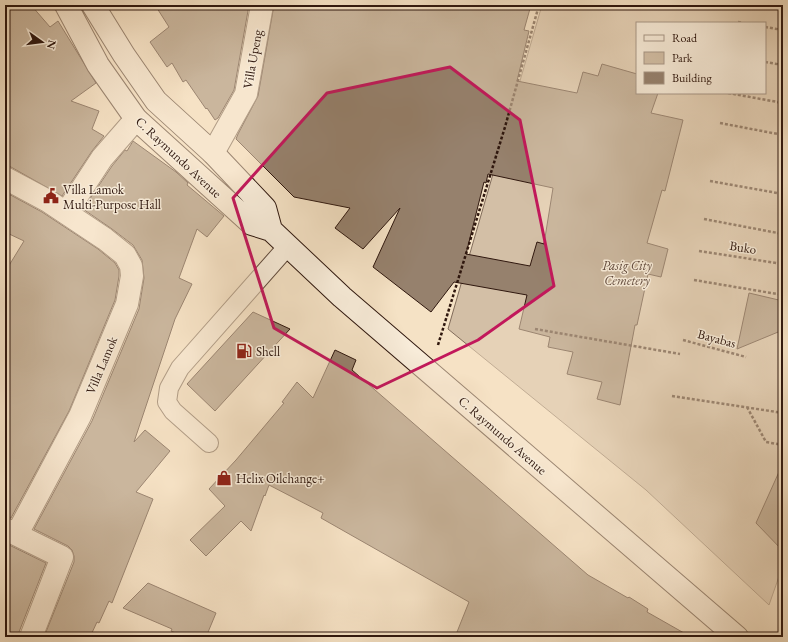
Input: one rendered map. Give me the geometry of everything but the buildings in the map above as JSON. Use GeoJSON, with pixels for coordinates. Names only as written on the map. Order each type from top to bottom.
{"type":"FeatureCollection","features":[{"type":"Feature","properties":{"kind":"main road","name":"C. Raymundo Avenue"},"geometry":{"type":"LineString","coordinates":[[66,5],[98,65],[136,119],[252,224],[271,230],[342,297],[737,637]]}},
{"type":"Feature","properties":{"kind":"main road","name":"C. Raymundo Avenue"},"geometry":{"type":"LineString","coordinates":[[93,5],[124,55],[156,101],[213,153],[265,208],[271,230]]}},
{"type":"Feature","properties":{"kind":"main road","name":"Villa Upeng"},"geometry":{"type":"LineString","coordinates":[[213,153],[246,94],[262,5]]}},
{"type":"Feature","properties":{"kind":"main road"},"geometry":{"type":"LineString","coordinates":[[66,213],[102,158],[136,119]]}},
{"type":"Feature","properties":{"kind":"main road","name":"Villa Lamok"},"geometry":{"type":"LineString","coordinates":[[5,178],[66,213],[105,239],[125,255],[131,266],[132,276],[127,304],[80,416],[11,532]]}},
{"type":"Feature","properties":{"kind":"main road"},"geometry":{"type":"LineString","coordinates":[[11,532],[62,558],[31,637]]}},
{"type":"Feature","properties":{"kind":"lane"},"geometry":{"type":"LineString","coordinates":[[209,443],[173,411],[167,402],[169,388],[180,368],[288,247]]}},
{"type":"Feature","properties":{"kind":"path"},"geometry":{"type":"LineString","coordinates":[[444,327],[505,127],[539,5]]}},
{"type":"Feature","properties":{"kind":"path"},"geometry":{"type":"LineString","coordinates":[[766,27],[783,30]]}},
{"type":"Feature","properties":{"kind":"path"},"geometry":{"type":"LineString","coordinates":[[766,62],[783,65]]}},
{"type":"Feature","properties":{"kind":"path"},"geometry":{"type":"LineString","coordinates":[[734,94],[783,102]]}},
{"type":"Feature","properties":{"kind":"path"},"geometry":{"type":"LineString","coordinates":[[720,123],[783,135]]}},
{"type":"Feature","properties":{"kind":"path"},"geometry":{"type":"LineString","coordinates":[[710,181],[783,194]]}},
{"type":"Feature","properties":{"kind":"path"},"geometry":{"type":"LineString","coordinates":[[704,219],[783,234]]}},
{"type":"Feature","properties":{"kind":"path","name":"Buko"},"geometry":{"type":"LineString","coordinates":[[699,250],[783,264]]}},
{"type":"Feature","properties":{"kind":"path"},"geometry":{"type":"LineString","coordinates":[[694,280],[783,295]]}},
{"type":"Feature","properties":{"kind":"path"},"geometry":{"type":"LineString","coordinates":[[535,329],[680,354]]}},
{"type":"Feature","properties":{"kind":"path","name":"Bayabas"},"geometry":{"type":"LineString","coordinates":[[683,340],[746,356]]}},
{"type":"Feature","properties":{"kind":"path"},"geometry":{"type":"LineString","coordinates":[[672,396],[783,413]]}},
{"type":"Feature","properties":{"kind":"path"},"geometry":{"type":"LineString","coordinates":[[747,407],[766,442],[783,445]]}},
{"type":"Feature","properties":{"kind":"highlighted area"},"geometry":{"type":"Polygon","coordinates":[[[450,67],[520,120],[554,286],[478,340],[377,388],[274,328],[233,198],[327,93],[450,67]]]}},
{"type":"Feature","properties":{"kind":"green space","name":"Pasig City Cemetery"},"geometry":{"type":"Polygon","coordinates":[[[542,5],[783,5],[783,565],[769,605],[646,490],[448,329],[542,5]]]}},
{"type":"Feature","properties":{"kind":"place","name":"Villa Lamok Multi-Purpose Hall"},"geometry":{"type":"Point","coordinates":[51,196]}},
{"type":"Feature","properties":{"kind":"place","name":"Shell"},"geometry":{"type":"Point","coordinates":[244,351]}},
{"type":"Feature","properties":{"kind":"place","name":"Helix Oilchange+"},"geometry":{"type":"Point","coordinates":[224,478]}}]}
